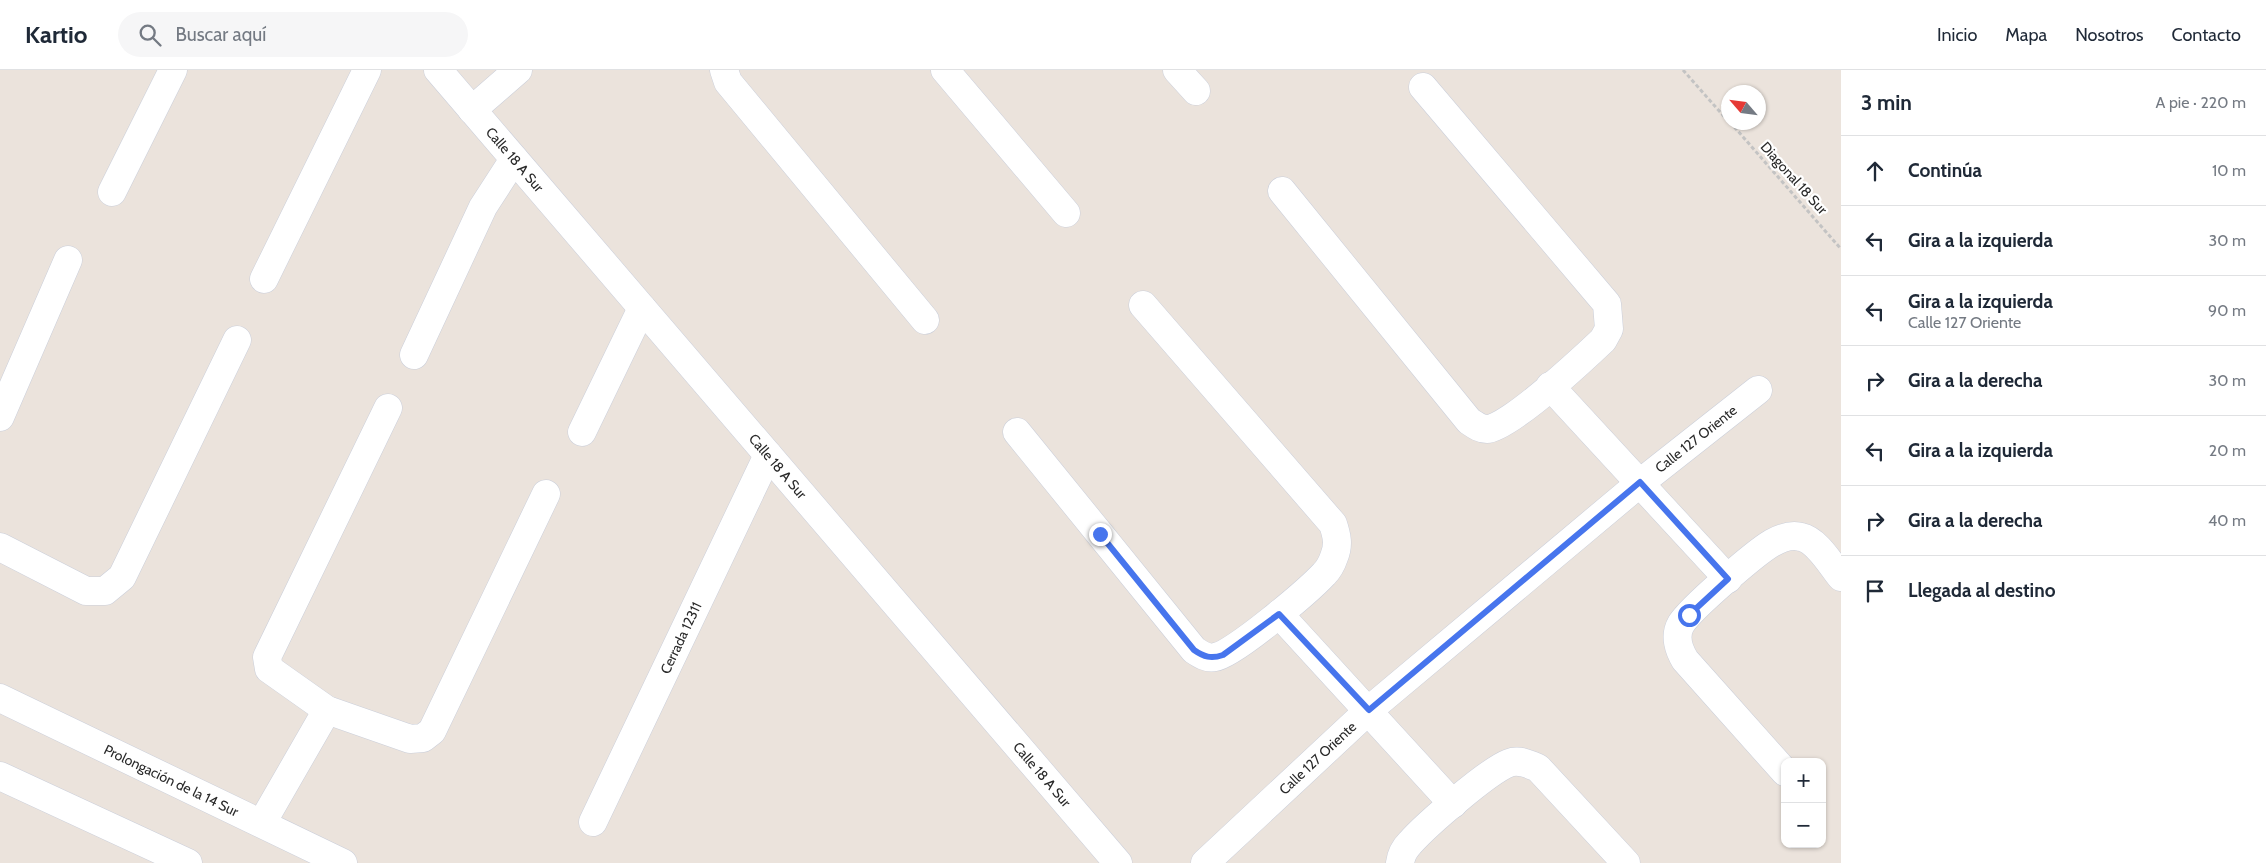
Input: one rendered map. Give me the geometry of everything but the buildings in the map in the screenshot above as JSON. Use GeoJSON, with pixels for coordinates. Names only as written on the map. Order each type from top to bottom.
{"type":"FeatureCollection","features":[{"type":"Feature","properties":{"kind":"street"},"geometry":{"type":"LineString","coordinates":[[112,192],[173,70]]}},
{"type":"Feature","properties":{"kind":"street"},"geometry":{"type":"LineString","coordinates":[[264,279],[367,70]]}},
{"type":"Feature","properties":{"kind":"street","name":"Calle 18 A Sur"},"geometry":{"type":"LineString","coordinates":[[438,70],[1118,863]]}},
{"type":"Feature","properties":{"kind":"street"},"geometry":{"type":"LineString","coordinates":[[472,110],[518,70]]}},
{"type":"Feature","properties":{"kind":"street"},"geometry":{"type":"LineString","coordinates":[[724,70],[728,82],[925,320]]}},
{"type":"Feature","properties":{"kind":"street"},"geometry":{"type":"LineString","coordinates":[[945,70],[1066,213]]}},
{"type":"Feature","properties":{"kind":"street"},"geometry":{"type":"LineString","coordinates":[[1178,70],[1196,91]]}},
{"type":"Feature","properties":{"kind":"street"},"geometry":{"type":"LineString","coordinates":[[1282,191],[1469,421],[1478,427],[1488,429],[1498,426],[1550,386],[1603,340],[1609,329],[1607,304],[1423,86]]}},
{"type":"Feature","properties":{"kind":"street"},"geometry":{"type":"LineString","coordinates":[[414,355],[483,207],[514,159]]}},
{"type":"Feature","properties":{"kind":"street"},"geometry":{"type":"LineString","coordinates":[[0,417],[68,260]]}},
{"type":"Feature","properties":{"kind":"street"},"geometry":{"type":"LineString","coordinates":[[1017,432],[1194,650],[1203,656],[1213,658],[1223,655],[1279,614],[1326,573],[1335,556],[1338,538],[1332,524],[1143,305]]}},
{"type":"Feature","properties":{"kind":"street"},"geometry":{"type":"LineString","coordinates":[[582,432],[642,308]]}},
{"type":"Feature","properties":{"kind":"street"},"geometry":{"type":"LineString","coordinates":[[1,552],[86,591],[105,591],[122,576],[237,340]]}},
{"type":"Feature","properties":{"kind":"street"},"geometry":{"type":"LineString","coordinates":[[1550,386],[1728,579]]}},
{"type":"Feature","properties":{"kind":"street","name":"Calle 127 Oriente"},"geometry":{"type":"LineString","coordinates":[[1204,863],[1369,710],[1640,482],[1758,390]]}},
{"type":"Feature","properties":{"kind":"street"},"geometry":{"type":"LineString","coordinates":[[388,408],[267,657],[269,669],[328,710],[410,738],[423,738],[432,731],[546,494]]}},
{"type":"Feature","properties":{"kind":"street","name":"Cerrada 12311"},"geometry":{"type":"LineString","coordinates":[[593,822],[768,455]]}},
{"type":"Feature","properties":{"kind":"street"},"geometry":{"type":"LineString","coordinates":[[1781,768],[1685,660],[1679,650],[1680,625],[1728,579],[1772,543],[1794,536],[1803,537],[1812,542],[1841,577]]}},
{"type":"Feature","properties":{"kind":"street"},"geometry":{"type":"LineString","coordinates":[[1279,614],[1369,710],[1453,804]]}},
{"type":"Feature","properties":{"kind":"street","name":"Prolongación de la 14 Sur"},"geometry":{"type":"LineString","coordinates":[[0,698],[343,863]]}},
{"type":"Feature","properties":{"kind":"street"},"geometry":{"type":"LineString","coordinates":[[262,823],[328,710]]}},
{"type":"Feature","properties":{"kind":"street"},"geometry":{"type":"LineString","coordinates":[[1400,863],[1401,855],[1409,843],[1453,804],[1500,767],[1510,762],[1522,761],[1538,768],[1626,863]]}},
{"type":"Feature","properties":{"kind":"street"},"geometry":{"type":"LineString","coordinates":[[0,776],[188,863]]}},
{"type":"Feature","properties":{"kind":"path","name":"Diagonal 18 Sur"},"geometry":{"type":"LineString","coordinates":[[1682,70],[1721,113]]}},
{"type":"Feature","properties":{"kind":"path","name":"Diagonal 18 Sur"},"geometry":{"type":"LineString","coordinates":[[1736,130],[1841,249]]}},
{"type":"Feature","properties":{"kind":"route"},"geometry":{"type":"LineString","coordinates":[[1100,534],[1194,650],[1203,656],[1213,658],[1223,655],[1279,614],[1369,710],[1640,482],[1728,579],[1689,615]]}}]}
